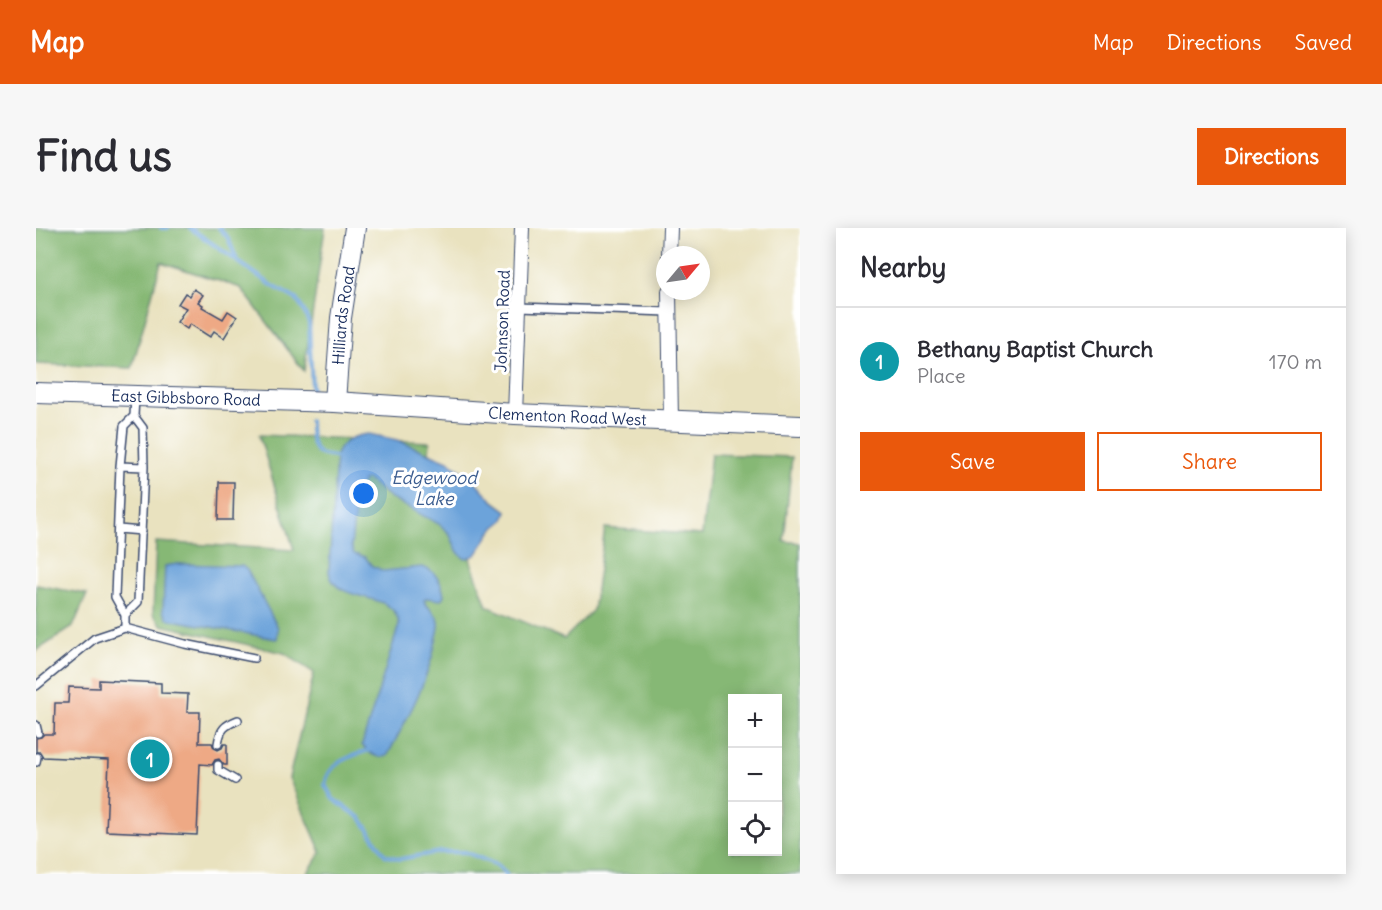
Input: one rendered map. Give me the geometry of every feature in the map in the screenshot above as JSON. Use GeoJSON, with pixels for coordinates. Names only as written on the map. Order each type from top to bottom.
{"type":"FeatureCollection","features":[{"type":"Feature","properties":{"kind":"main road","name":"Hilliards Road"},"geometry":{"type":"LineString","coordinates":[[335,402],[341,318],[355,228]]}},
{"type":"Feature","properties":{"kind":"main road","name":"East Gibbsboro Road"},"geometry":{"type":"LineString","coordinates":[[36,393],[335,402]]}},
{"type":"Feature","properties":{"kind":"main road","name":"Clementon Road West"},"geometry":{"type":"LineString","coordinates":[[335,402],[515,414],[800,426]]}},
{"type":"Feature","properties":{"kind":"street","name":"Johnson Road"},"geometry":{"type":"LineString","coordinates":[[515,414],[522,228]]}},
{"type":"Feature","properties":{"kind":"street"},"geometry":{"type":"LineString","coordinates":[[669,246],[670,228]]}},
{"type":"Feature","properties":{"kind":"street"},"geometry":{"type":"LineString","coordinates":[[669,300],[671,421]]}},
{"type":"Feature","properties":{"kind":"lane"},"geometry":{"type":"LineString","coordinates":[[519,307],[670,312]]}},
{"type":"Feature","properties":{"kind":"lane"},"geometry":{"type":"LineString","coordinates":[[125,615],[138,602],[142,531],[144,467],[142,428],[134,416],[135,396]]}},
{"type":"Feature","properties":{"kind":"lane"},"geometry":{"type":"LineString","coordinates":[[125,628],[125,615],[115,597],[120,466],[124,426],[134,416]]}},
{"type":"Feature","properties":{"kind":"lane"},"geometry":{"type":"LineString","coordinates":[[120,466],[144,467]]}},
{"type":"Feature","properties":{"kind":"lane"},"geometry":{"type":"LineString","coordinates":[[118,529],[142,531]]}},
{"type":"Feature","properties":{"kind":"lane"},"geometry":{"type":"LineString","coordinates":[[36,686],[95,638],[125,628],[185,644],[254,658]]}},
{"type":"Feature","properties":{"kind":"lane"},"geometry":{"type":"LineString","coordinates":[[218,744],[219,733],[226,725],[238,720]]}},
{"type":"Feature","properties":{"kind":"lane"},"geometry":{"type":"LineString","coordinates":[[36,725],[38,733]]}},
{"type":"Feature","properties":{"kind":"lane"},"geometry":{"type":"LineString","coordinates":[[218,765],[218,770],[235,780]]}},
{"type":"Feature","properties":{"kind":"green space"},"geometry":{"type":"Polygon","coordinates":[[[36,228],[325,228],[304,371],[241,288],[161,262],[132,368],[36,364],[36,228]]]}},
{"type":"Feature","properties":{"kind":"green space"},"geometry":{"type":"Polygon","coordinates":[[[259,435],[430,442],[429,452],[507,511],[470,559],[487,606],[564,639],[593,610],[605,528],[702,535],[711,454],[792,457],[784,541],[800,543],[800,874],[307,874],[321,852],[289,778],[314,673],[284,653],[162,625],[153,614],[156,542],[294,550],[259,435]]]}},
{"type":"Feature","properties":{"kind":"green space"},"geometry":{"type":"Polygon","coordinates":[[[36,585],[87,594],[73,627],[36,651],[36,585]]]}},
{"type":"Feature","properties":{"kind":"water","name":"Edgewood Lake"},"geometry":{"type":"Polygon","coordinates":[[[369,434],[397,440],[448,461],[475,481],[492,500],[507,511],[504,520],[492,530],[476,555],[465,559],[458,552],[449,533],[439,524],[392,499],[367,479],[357,490],[351,546],[354,554],[365,557],[372,566],[384,571],[422,567],[427,569],[437,577],[444,595],[441,600],[427,598],[424,600],[439,622],[431,660],[409,715],[387,756],[383,757],[373,755],[362,745],[399,625],[395,613],[388,606],[342,590],[334,583],[329,572],[336,455],[349,439],[369,434]]]}},
{"type":"Feature","properties":{"kind":"water"},"geometry":{"type":"Polygon","coordinates":[[[178,564],[242,566],[247,570],[278,628],[277,639],[168,619],[163,611],[165,566],[178,564]]]}},
{"type":"Feature","properties":{"kind":"building"},"geometry":{"type":"Polygon","coordinates":[[[194,289],[203,295],[198,302],[203,305],[202,307],[223,319],[228,311],[237,317],[224,338],[214,331],[210,337],[190,324],[187,329],[177,322],[186,308],[178,304],[185,293],[190,296],[194,289]]]}},
{"type":"Feature","properties":{"kind":"building"},"geometry":{"type":"Polygon","coordinates":[[[219,482],[234,482],[233,520],[218,520],[219,482]]]}},
{"type":"Feature","properties":{"kind":"building"},"geometry":{"type":"Polygon","coordinates":[[[99,680],[161,683],[161,693],[188,694],[187,712],[200,712],[199,743],[212,743],[218,750],[227,744],[227,765],[219,759],[215,760],[212,765],[200,764],[197,835],[106,831],[109,760],[43,757],[40,752],[36,752],[36,738],[44,734],[54,734],[55,703],[68,703],[69,687],[99,688],[99,680]]]}},
{"type":"Feature","properties":{"kind":"waterway"},"geometry":{"type":"LineString","coordinates":[[161,228],[168,228]]}},
{"type":"Feature","properties":{"kind":"waterway"},"geometry":{"type":"LineString","coordinates":[[190,228],[273,286],[296,299],[309,323],[312,389]]}},
{"type":"Feature","properties":{"kind":"waterway"},"geometry":{"type":"LineString","coordinates":[[219,228],[228,238],[236,258]]}},
{"type":"Feature","properties":{"kind":"waterway"},"geometry":{"type":"LineString","coordinates":[[310,421],[314,448],[322,455],[339,459]]}},
{"type":"Feature","properties":{"kind":"waterway"},"geometry":{"type":"LineString","coordinates":[[370,750],[336,765],[327,777],[325,785],[333,799],[361,818],[385,855],[400,859],[440,852],[465,852],[497,865],[506,874]]}},
{"type":"Feature","properties":{"kind":"place","name":"Bethany Baptist Church"},"geometry":{"type":"Point","coordinates":[150,759]}}]}
